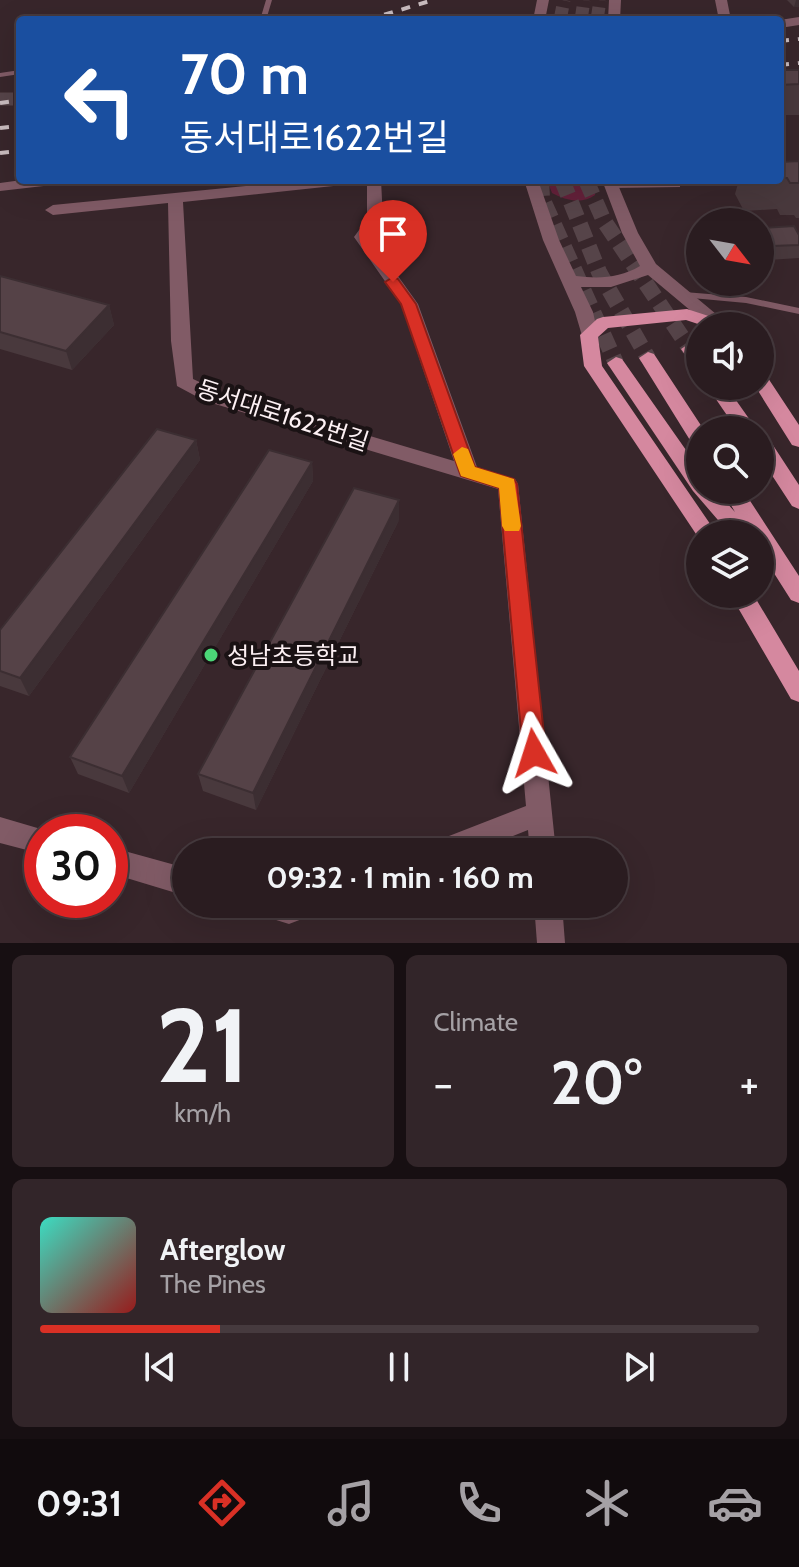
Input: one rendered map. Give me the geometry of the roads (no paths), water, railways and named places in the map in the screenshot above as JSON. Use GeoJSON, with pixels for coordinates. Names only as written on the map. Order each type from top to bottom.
{"type":"FeatureCollection","features":[{"type":"Feature","properties":{"kind":"main road"},"geometry":{"type":"LineString","coordinates":[[686,314],[603,323],[589,335],[593,366],[697,520]]}},
{"type":"Feature","properties":{"kind":"main road"},"geometry":{"type":"LineString","coordinates":[[648,358],[686,418]]}},
{"type":"Feature","properties":{"kind":"main road"},"geometry":{"type":"LineString","coordinates":[[616,363],[686,466]]}},
{"type":"Feature","properties":{"kind":"main road"},"geometry":{"type":"LineString","coordinates":[[727,400],[739,416]]}},
{"type":"Feature","properties":{"kind":"main road"},"geometry":{"type":"LineString","coordinates":[[773,400],[799,440]]}},
{"type":"Feature","properties":{"kind":"main road"},"geometry":{"type":"LineString","coordinates":[[774,463],[799,503]]}},
{"type":"Feature","properties":{"kind":"main road"},"geometry":{"type":"LineString","coordinates":[[774,468],[799,503]]}},
{"type":"Feature","properties":{"kind":"main road"},"geometry":{"type":"LineString","coordinates":[[716,504],[730,520]]}},
{"type":"Feature","properties":{"kind":"main road"},"geometry":{"type":"LineString","coordinates":[[741,504],[799,595]]}},
{"type":"Feature","properties":{"kind":"main road"},"geometry":{"type":"LineString","coordinates":[[774,568],[799,595]]}},
{"type":"Feature","properties":{"kind":"main road"},"geometry":{"type":"LineString","coordinates":[[749,608],[799,692]]}},
{"type":"Feature","properties":{"kind":"street"},"geometry":{"type":"LineString","coordinates":[[0,187],[26,184]]}},
{"type":"Feature","properties":{"kind":"street"},"geometry":{"type":"LineString","coordinates":[[53,210],[313,184]]}},
{"type":"Feature","properties":{"kind":"street"},"geometry":{"type":"LineString","coordinates":[[374,184],[375,219],[362,237],[409,304],[468,471]]}},
{"type":"Feature","properties":{"kind":"street"},"geometry":{"type":"LineString","coordinates":[[532,184],[551,240],[584,312],[589,335]]}},
{"type":"Feature","properties":{"kind":"street"},"geometry":{"type":"LineString","coordinates":[[611,184],[630,233],[649,267],[705,312]]}},
{"type":"Feature","properties":{"kind":"street","name":"동서대로1622번길"},"geometry":{"type":"LineString","coordinates":[[175,198],[184,382],[212,396],[508,484],[542,838]]}},
{"type":"Feature","properties":{"kind":"street"},"geometry":{"type":"LineString","coordinates":[[569,280],[594,284],[631,280],[649,267]]}},
{"type":"Feature","properties":{"kind":"street"},"geometry":{"type":"LineString","coordinates":[[476,838],[540,813]]}},
{"type":"Feature","properties":{"kind":"street"},"geometry":{"type":"LineString","coordinates":[[0,830],[24,836]]}},
{"type":"Feature","properties":{"kind":"street"},"geometry":{"type":"LineString","coordinates":[[128,865],[172,878]]}},
{"type":"Feature","properties":{"kind":"street"},"geometry":{"type":"LineString","coordinates":[[549,918],[551,943]]}},
{"type":"Feature","properties":{"kind":"lane"},"geometry":{"type":"LineString","coordinates":[[644,184],[677,185]]}},
{"type":"Feature","properties":{"kind":"lane"},"geometry":{"type":"LineString","coordinates":[[684,295],[746,300],[799,311]]}},
{"type":"Feature","properties":{"kind":"tunnel"},"geometry":{"type":"LineString","coordinates":[[561,16],[564,0]]}},
{"type":"Feature","properties":{"kind":"tunnel"},"geometry":{"type":"LineString","coordinates":[[582,16],[584,0]]}},
{"type":"Feature","properties":{"kind":"tunnel"},"geometry":{"type":"LineString","coordinates":[[598,16],[600,0]]}},
{"type":"Feature","properties":{"kind":"tunnel"},"geometry":{"type":"LineString","coordinates":[[0,99],[16,99]]}},
{"type":"Feature","properties":{"kind":"tunnel"},"geometry":{"type":"LineString","coordinates":[[541,184],[542,198],[616,363]]}},
{"type":"Feature","properties":{"kind":"tunnel"},"geometry":{"type":"LineString","coordinates":[[564,184],[599,272],[648,358]]}},
{"type":"Feature","properties":{"kind":"tunnel"},"geometry":{"type":"LineString","coordinates":[[588,184],[604,221],[686,343]]}},
{"type":"Feature","properties":{"kind":"railway"},"geometry":{"type":"LineString","coordinates":[[380,16],[433,0]]}},
{"type":"Feature","properties":{"kind":"railway"},"geometry":{"type":"LineString","coordinates":[[784,41],[799,39]]}},
{"type":"Feature","properties":{"kind":"railway"},"geometry":{"type":"LineString","coordinates":[[784,65],[799,63]]}},
{"type":"Feature","properties":{"kind":"railway"},"geometry":{"type":"LineString","coordinates":[[0,103],[16,101]]}},
{"type":"Feature","properties":{"kind":"railway"},"geometry":{"type":"LineString","coordinates":[[0,128],[16,126]]}},
{"type":"Feature","properties":{"kind":"railway"},"geometry":{"type":"LineString","coordinates":[[0,153],[16,151]]}},
{"type":"Feature","properties":{"kind":"place","name":"성남초등학교"},"geometry":{"type":"Point","coordinates":[211,655]}}]}
